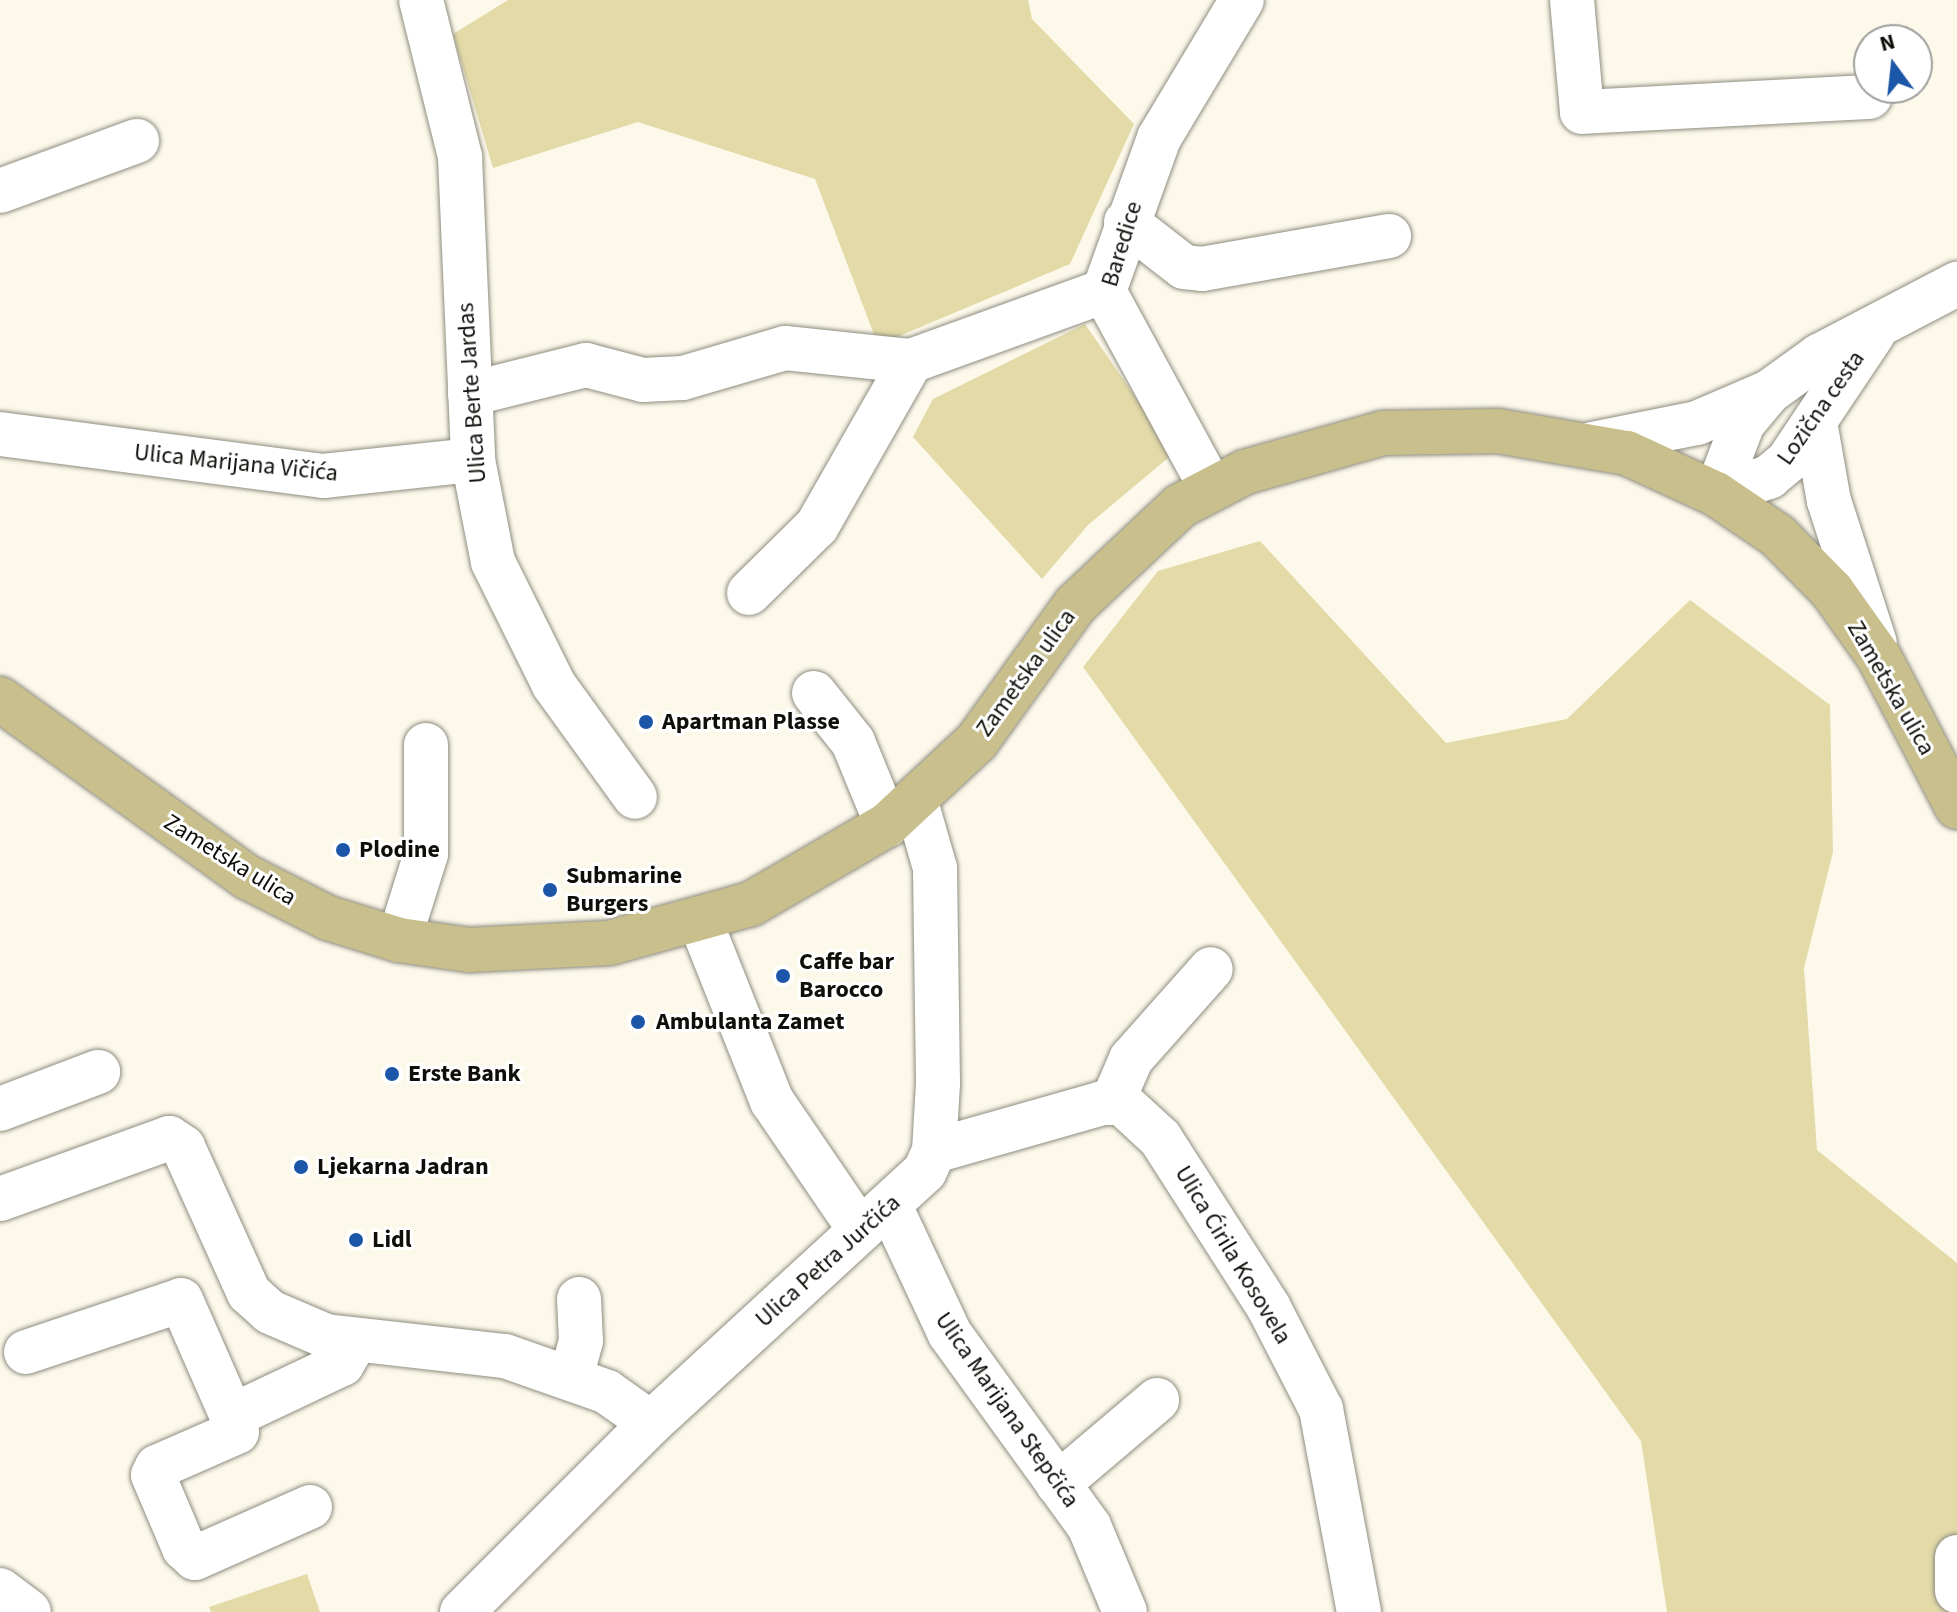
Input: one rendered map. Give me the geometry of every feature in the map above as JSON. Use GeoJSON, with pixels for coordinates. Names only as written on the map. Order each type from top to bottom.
{"type":"FeatureCollection","features":[{"type":"Feature","properties":{"kind":"main road","name":"Zametska ulica"},"geometry":{"type":"LineString","coordinates":[[0,699],[247,877],[328,918],[399,940],[540,952],[701,923],[788,888],[901,814],[977,741],[1086,594],[1149,528],[1211,488],[1289,457],[1383,433],[1498,431],[1592,444],[1673,471],[1716,494],[1806,562],[1879,657],[1957,807]]}},
{"type":"Feature","properties":{"kind":"street","name":"Ulica Berte Jardas"},"geometry":{"type":"LineString","coordinates":[[421,0],[460,157],[473,460],[493,562],[520,628],[587,738],[635,797]]}},
{"type":"Feature","properties":{"kind":"street"},"geometry":{"type":"LineString","coordinates":[[1195,0],[1206,49]]}},
{"type":"Feature","properties":{"kind":"street","name":"Baredice"},"geometry":{"type":"LineString","coordinates":[[1211,488],[1104,291],[1126,222],[1206,49],[1242,0]]}},
{"type":"Feature","properties":{"kind":"street"},"geometry":{"type":"LineString","coordinates":[[1572,0],[1582,112],[1853,98]]}},
{"type":"Feature","properties":{"kind":"street"},"geometry":{"type":"LineString","coordinates":[[0,191],[137,141]]}},
{"type":"Feature","properties":{"kind":"street"},"geometry":{"type":"LineString","coordinates":[[1126,222],[1184,267],[1202,269],[1389,236]]}},
{"type":"Feature","properties":{"kind":"street","name":"Lozična cesta"},"geometry":{"type":"LineString","coordinates":[[1716,494],[1743,423],[1769,392],[1879,326],[1957,284]]}},
{"type":"Feature","properties":{"kind":"street"},"geometry":{"type":"LineString","coordinates":[[470,394],[586,365],[643,380],[683,378],[785,348],[911,361],[1104,291]]}},
{"type":"Feature","properties":{"kind":"street","name":"Lozična cesta"},"geometry":{"type":"LineString","coordinates":[[1716,494],[1769,477],[1815,422],[1879,326]]}},
{"type":"Feature","properties":{"kind":"street"},"geometry":{"type":"LineString","coordinates":[[749,593],[817,526],[911,361]]}},
{"type":"Feature","properties":{"kind":"street"},"geometry":{"type":"LineString","coordinates":[[1592,444],[1697,423],[1769,392]]}},
{"type":"Feature","properties":{"kind":"street"},"geometry":{"type":"LineString","coordinates":[[1815,422],[1829,501],[1879,657]]}},
{"type":"Feature","properties":{"kind":"street","name":"Ulica Marijana Vičića"},"geometry":{"type":"LineString","coordinates":[[0,434],[323,476],[473,460]]}},
{"type":"Feature","properties":{"kind":"street"},"geometry":{"type":"LineString","coordinates":[[814,693],[853,742],[935,868],[934,1151],[1112,1103],[1131,1059],[1211,969]]}},
{"type":"Feature","properties":{"kind":"street"},"geometry":{"type":"LineString","coordinates":[[399,940],[426,854],[426,745]]}},
{"type":"Feature","properties":{"kind":"street","name":"Ulica Marijana Stepčića"},"geometry":{"type":"LineString","coordinates":[[701,923],[772,1101],[875,1218],[950,1334],[1089,1526],[1125,1612]]}},
{"type":"Feature","properties":{"kind":"street"},"geometry":{"type":"LineString","coordinates":[[0,1109],[98,1072]]}},
{"type":"Feature","properties":{"kind":"street","name":"Ulica Ćirila Kosovela"},"geometry":{"type":"LineString","coordinates":[[1112,1103],[1138,1115],[1199,1192],[1321,1409],[1359,1612]]}},
{"type":"Feature","properties":{"kind":"street"},"geometry":{"type":"LineString","coordinates":[[0,1199],[169,1138],[183,1147],[249,1293],[294,1326],[356,1341],[505,1356],[571,1378],[651,1423]]}},
{"type":"Feature","properties":{"kind":"street","name":"Ulica Petra Jurčića"},"geometry":{"type":"LineString","coordinates":[[462,1612],[651,1423],[925,1171],[934,1151]]}},
{"type":"Feature","properties":{"kind":"street"},"geometry":{"type":"LineString","coordinates":[[571,1378],[581,1341],[579,1299]]}},
{"type":"Feature","properties":{"kind":"street"},"geometry":{"type":"LineString","coordinates":[[26,1352],[181,1300],[237,1432],[153,1475],[189,1556],[310,1507]]}},
{"type":"Feature","properties":{"kind":"street"},"geometry":{"type":"LineString","coordinates":[[232,1416],[342,1364],[356,1341]]}},
{"type":"Feature","properties":{"kind":"street"},"geometry":{"type":"LineString","coordinates":[[1058,1484],[1157,1400]]}},
{"type":"Feature","properties":{"kind":"street"},"geometry":{"type":"LineString","coordinates":[[1957,1557],[1957,1591]]}},
{"type":"Feature","properties":{"kind":"street"},"geometry":{"type":"LineString","coordinates":[[0,1590],[29,1612]]}},
{"type":"Feature","properties":{"kind":"shaded area"},"geometry":{"type":"Polygon","coordinates":[[[508,0],[1028,0],[1032,19],[1134,124],[1070,264],[878,345],[815,179],[638,122],[493,168],[453,34],[508,0]]]}},
{"type":"Feature","properties":{"kind":"shaded area"},"geometry":{"type":"Polygon","coordinates":[[[1085,324],[1174,453],[1088,525],[1042,579],[913,437],[933,399],[1085,324]]]}},
{"type":"Feature","properties":{"kind":"shaded area"},"geometry":{"type":"Polygon","coordinates":[[[1260,541],[1446,743],[1567,719],[1690,600],[1830,705],[1833,852],[1804,968],[1817,1150],[1957,1263],[1957,1612],[1667,1612],[1641,1441],[1083,667],[1158,571],[1260,541]]]}},
{"type":"Feature","properties":{"kind":"shaded area"},"geometry":{"type":"Polygon","coordinates":[[[307,1574],[320,1612],[211,1612],[209,1607],[307,1574]]]}},
{"type":"Feature","properties":{"kind":"place","name":"Apartman Plasse"},"geometry":{"type":"Point","coordinates":[646,722]}},
{"type":"Feature","properties":{"kind":"place","name":"Plodine"},"geometry":{"type":"Point","coordinates":[343,850]}},
{"type":"Feature","properties":{"kind":"place","name":"Submarine Burgers"},"geometry":{"type":"Point","coordinates":[550,890]}},
{"type":"Feature","properties":{"kind":"place","name":"Caffe bar Barocco"},"geometry":{"type":"Point","coordinates":[783,976]}},
{"type":"Feature","properties":{"kind":"place","name":"Ambulanta Zamet"},"geometry":{"type":"Point","coordinates":[638,1022]}},
{"type":"Feature","properties":{"kind":"place","name":"Erste Bank"},"geometry":{"type":"Point","coordinates":[392,1074]}},
{"type":"Feature","properties":{"kind":"place","name":"Ljekarna Jadran"},"geometry":{"type":"Point","coordinates":[301,1167]}},
{"type":"Feature","properties":{"kind":"place","name":"Lidl"},"geometry":{"type":"Point","coordinates":[356,1240]}}]}
